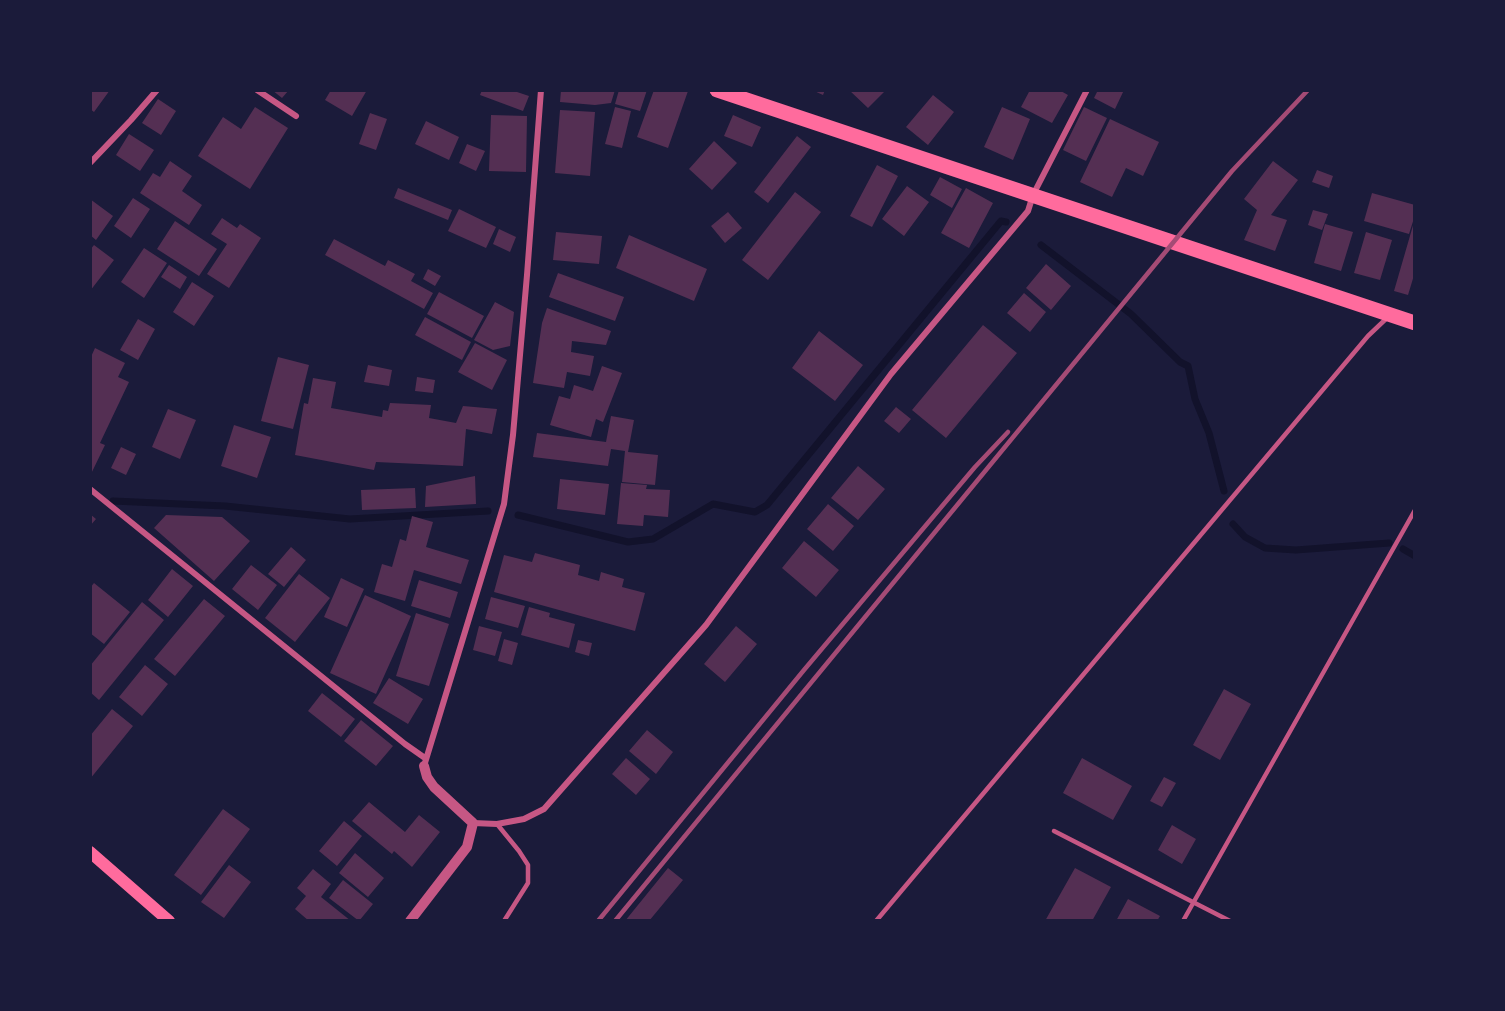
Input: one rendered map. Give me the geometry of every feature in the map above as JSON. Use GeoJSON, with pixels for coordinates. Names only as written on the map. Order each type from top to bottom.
{"type":"FeatureCollection","features":[{"type":"Feature","properties":{"kind":"main road"},"geometry":{"type":"LineString","coordinates":[[717,90],[1415,323]]}},
{"type":"Feature","properties":{"kind":"main road"},"geometry":{"type":"LineString","coordinates":[[90,852],[169,921]]}},
{"type":"Feature","properties":{"kind":"street"},"geometry":{"type":"LineString","coordinates":[[90,163],[156,90]]}},
{"type":"Feature","properties":{"kind":"street"},"geometry":{"type":"LineString","coordinates":[[257,90],[296,116]]}},
{"type":"Feature","properties":{"kind":"street"},"geometry":{"type":"LineString","coordinates":[[541,90],[513,435],[504,504],[425,762],[427,777],[434,787],[473,823],[497,824],[524,819],[544,808],[706,625],[891,374],[1028,211],[1087,90]]}},
{"type":"Feature","properties":{"kind":"street"},"geometry":{"type":"LineString","coordinates":[[90,489],[425,762]]}},
{"type":"Feature","properties":{"kind":"street"},"geometry":{"type":"LineString","coordinates":[[410,921],[467,847],[473,823]]}},
{"type":"Feature","properties":{"kind":"lane"},"geometry":{"type":"LineString","coordinates":[[876,921],[1353,354],[1390,315]]}},
{"type":"Feature","properties":{"kind":"lane"},"geometry":{"type":"LineString","coordinates":[[1183,921],[1415,510]]}},
{"type":"Feature","properties":{"kind":"lane"},"geometry":{"type":"LineString","coordinates":[[497,824],[519,850],[528,865],[528,883],[504,921]]}},
{"type":"Feature","properties":{"kind":"lane"},"geometry":{"type":"LineString","coordinates":[[1054,831],[1230,921]]}},
{"type":"Feature","properties":{"kind":"building"},"geometry":{"type":"Polygon","coordinates":[[[90,90],[110,90],[94,112],[90,109],[90,90]]]}},
{"type":"Feature","properties":{"kind":"building"},"geometry":{"type":"Polygon","coordinates":[[[272,90],[289,90],[282,98],[272,90]]]}},
{"type":"Feature","properties":{"kind":"building"},"geometry":{"type":"Polygon","coordinates":[[[331,90],[367,90],[352,116],[325,100],[331,90]]]}},
{"type":"Feature","properties":{"kind":"building"},"geometry":{"type":"Polygon","coordinates":[[[482,90],[511,90],[529,96],[523,111],[480,95],[482,90]]]}},
{"type":"Feature","properties":{"kind":"building"},"geometry":{"type":"Polygon","coordinates":[[[561,90],[615,90],[611,103],[595,105],[560,102],[561,90]]]}},
{"type":"Feature","properties":{"kind":"building"},"geometry":{"type":"Polygon","coordinates":[[[619,90],[647,90],[640,111],[615,104],[619,90]]]}},
{"type":"Feature","properties":{"kind":"building"},"geometry":{"type":"Polygon","coordinates":[[[654,90],[688,91],[668,148],[637,137],[654,90]]]}},
{"type":"Feature","properties":{"kind":"building"},"geometry":{"type":"Polygon","coordinates":[[[812,90],[825,90],[823,95],[812,90]]]}},
{"type":"Feature","properties":{"kind":"building"},"geometry":{"type":"Polygon","coordinates":[[[849,90],[886,90],[868,108],[849,90]]]}},
{"type":"Feature","properties":{"kind":"building"},"geometry":{"type":"Polygon","coordinates":[[[1030,90],[1059,90],[1068,95],[1052,123],[1021,107],[1030,90]]]}},
{"type":"Feature","properties":{"kind":"building"},"geometry":{"type":"Polygon","coordinates":[[[1098,90],[1124,90],[1115,109],[1094,98],[1098,90]]]}},
{"type":"Feature","properties":{"kind":"building"},"geometry":{"type":"Polygon","coordinates":[[[933,95],[954,112],[928,145],[906,127],[933,95]]]}},
{"type":"Feature","properties":{"kind":"building"},"geometry":{"type":"Polygon","coordinates":[[[158,99],[176,111],[161,135],[142,123],[158,99]]]}},
{"type":"Feature","properties":{"kind":"building"},"geometry":{"type":"Polygon","coordinates":[[[255,107],[288,128],[250,189],[198,156],[223,117],[241,129],[255,107]]]}},
{"type":"Feature","properties":{"kind":"building"},"geometry":{"type":"Polygon","coordinates":[[[615,107],[631,111],[622,148],[605,144],[615,107]]]}},
{"type":"Feature","properties":{"kind":"building"},"geometry":{"type":"Polygon","coordinates":[[[1002,107],[1030,119],[1013,160],[984,147],[1002,107]]]}},
{"type":"Feature","properties":{"kind":"building"},"geometry":{"type":"Polygon","coordinates":[[[1084,107],[1107,118],[1086,161],[1063,150],[1084,107]]]}},
{"type":"Feature","properties":{"kind":"building"},"geometry":{"type":"Polygon","coordinates":[[[560,110],[595,112],[590,176],[555,173],[560,110]]]}},
{"type":"Feature","properties":{"kind":"building"},"geometry":{"type":"Polygon","coordinates":[[[370,113],[387,119],[376,150],[359,144],[370,113]]]}},
{"type":"Feature","properties":{"kind":"building"},"geometry":{"type":"Polygon","coordinates":[[[491,115],[527,116],[526,172],[489,171],[491,115]]]}},
{"type":"Feature","properties":{"kind":"building"},"geometry":{"type":"Polygon","coordinates":[[[733,115],[761,127],[752,147],[724,136],[733,115]]]}},
{"type":"Feature","properties":{"kind":"building"},"geometry":{"type":"Polygon","coordinates":[[[1110,119],[1159,142],[1143,176],[1126,168],[1112,197],[1080,182],[1110,119]]]}},
{"type":"Feature","properties":{"kind":"building"},"geometry":{"type":"Polygon","coordinates":[[[426,121],[459,137],[449,160],[415,144],[426,121]]]}},
{"type":"Feature","properties":{"kind":"building"},"geometry":{"type":"Polygon","coordinates":[[[129,134],[154,150],[140,171],[116,155],[129,134]]]}},
{"type":"Feature","properties":{"kind":"building"},"geometry":{"type":"Polygon","coordinates":[[[797,136],[811,147],[768,203],[754,192],[797,136]]]}},
{"type":"Feature","properties":{"kind":"building"},"geometry":{"type":"Polygon","coordinates":[[[714,141],[737,163],[712,190],[689,169],[714,141]]]}},
{"type":"Feature","properties":{"kind":"building"},"geometry":{"type":"Polygon","coordinates":[[[467,144],[485,151],[476,171],[459,163],[467,144]]]}},
{"type":"Feature","properties":{"kind":"building"},"geometry":{"type":"Polygon","coordinates":[[[170,161],[192,176],[182,191],[202,205],[189,225],[140,193],[153,173],[160,177],[170,161]]]}},
{"type":"Feature","properties":{"kind":"building"},"geometry":{"type":"Polygon","coordinates":[[[1273,161],[1298,180],[1271,215],[1287,220],[1275,251],[1244,240],[1257,210],[1244,199],[1273,161]]]}},
{"type":"Feature","properties":{"kind":"building"},"geometry":{"type":"Polygon","coordinates":[[[877,165],[898,176],[872,227],[850,216],[877,165]]]}},
{"type":"Feature","properties":{"kind":"building"},"geometry":{"type":"Polygon","coordinates":[[[1317,170],[1333,176],[1329,188],[1312,182],[1317,170]]]}},
{"type":"Feature","properties":{"kind":"building"},"geometry":{"type":"Polygon","coordinates":[[[940,177],[962,189],[952,208],[930,195],[940,177]]]}},
{"type":"Feature","properties":{"kind":"building"},"geometry":{"type":"Polygon","coordinates":[[[907,186],[929,202],[904,236],[882,219],[907,186]]]}},
{"type":"Feature","properties":{"kind":"building"},"geometry":{"type":"Polygon","coordinates":[[[398,188],[452,210],[448,220],[394,198],[398,188]]]}},
{"type":"Feature","properties":{"kind":"building"},"geometry":{"type":"Polygon","coordinates":[[[966,188],[993,203],[969,248],[941,233],[966,188]]]}},
{"type":"Feature","properties":{"kind":"building"},"geometry":{"type":"Polygon","coordinates":[[[795,192],[821,212],[768,280],[742,260],[795,192]]]}},
{"type":"Feature","properties":{"kind":"building"},"geometry":{"type":"Polygon","coordinates":[[[1372,193],[1415,205],[1415,215],[1409,234],[1364,221],[1372,193]]]}},
{"type":"Feature","properties":{"kind":"building"},"geometry":{"type":"Polygon","coordinates":[[[133,198],[150,209],[131,238],[114,226],[133,198]]]}},
{"type":"Feature","properties":{"kind":"building"},"geometry":{"type":"Polygon","coordinates":[[[90,199],[113,216],[96,240],[90,235],[90,199]]]}},
{"type":"Feature","properties":{"kind":"building"},"geometry":{"type":"Polygon","coordinates":[[[459,209],[496,227],[486,248],[448,231],[459,209]]]}},
{"type":"Feature","properties":{"kind":"building"},"geometry":{"type":"Polygon","coordinates":[[[1313,210],[1328,214],[1322,230],[1308,225],[1313,210]]]}},
{"type":"Feature","properties":{"kind":"building"},"geometry":{"type":"Polygon","coordinates":[[[728,212],[742,228],[725,243],[711,226],[728,212]]]}},
{"type":"Feature","properties":{"kind":"building"},"geometry":{"type":"Polygon","coordinates":[[[222,218],[237,228],[240,224],[261,238],[229,288],[207,274],[227,244],[211,234],[222,218]]]}},
{"type":"Feature","properties":{"kind":"building"},"geometry":{"type":"Polygon","coordinates":[[[175,221],[217,249],[199,276],[157,249],[175,221]]]}},
{"type":"Feature","properties":{"kind":"building"},"geometry":{"type":"Polygon","coordinates":[[[1414,222],[1415,272],[1408,295],[1394,291],[1414,222]]]}},
{"type":"Feature","properties":{"kind":"building"},"geometry":{"type":"Polygon","coordinates":[[[1325,224],[1353,232],[1341,271],[1314,263],[1325,224]]]}},
{"type":"Feature","properties":{"kind":"building"},"geometry":{"type":"Polygon","coordinates":[[[499,229],[516,237],[510,252],[493,244],[499,229]]]}},
{"type":"Feature","properties":{"kind":"building"},"geometry":{"type":"Polygon","coordinates":[[[556,232],[602,236],[599,264],[553,260],[556,232]]]}},
{"type":"Feature","properties":{"kind":"building"},"geometry":{"type":"Polygon","coordinates":[[[1366,232],[1392,240],[1380,280],[1354,273],[1366,232]]]}},
{"type":"Feature","properties":{"kind":"building"},"geometry":{"type":"Polygon","coordinates":[[[629,235],[707,269],[694,301],[616,268],[629,235]]]}},
{"type":"Feature","properties":{"kind":"building"},"geometry":{"type":"Polygon","coordinates":[[[334,239],[385,266],[388,260],[415,274],[411,281],[433,293],[424,309],[325,255],[334,239]]]}},
{"type":"Feature","properties":{"kind":"building"},"geometry":{"type":"Polygon","coordinates":[[[94,245],[114,260],[90,291],[90,250],[94,245]]]}},
{"type":"Feature","properties":{"kind":"building"},"geometry":{"type":"Polygon","coordinates":[[[144,248],[167,263],[144,298],[121,282],[144,248]]]}},
{"type":"Feature","properties":{"kind":"building"},"geometry":{"type":"Polygon","coordinates":[[[1046,264],[1071,286],[1051,310],[1026,288],[1046,264]]]}},
{"type":"Feature","properties":{"kind":"building"},"geometry":{"type":"Polygon","coordinates":[[[169,265],[187,277],[180,289],[161,277],[169,265]]]}},
{"type":"Feature","properties":{"kind":"building"},"geometry":{"type":"Polygon","coordinates":[[[428,269],[441,276],[435,286],[423,279],[428,269]]]}},
{"type":"Feature","properties":{"kind":"building"},"geometry":{"type":"Polygon","coordinates":[[[558,273],[624,297],[615,321],[549,297],[558,273]]]}},
{"type":"Feature","properties":{"kind":"building"},"geometry":{"type":"Polygon","coordinates":[[[192,282],[214,296],[194,326],[173,312],[192,282]]]}},
{"type":"Feature","properties":{"kind":"building"},"geometry":{"type":"Polygon","coordinates":[[[439,292],[484,316],[472,338],[427,314],[439,292]]]}},
{"type":"Feature","properties":{"kind":"building"},"geometry":{"type":"Polygon","coordinates":[[[1024,293],[1046,312],[1030,332],[1007,313],[1024,293]]]}},
{"type":"Feature","properties":{"kind":"building"},"geometry":{"type":"Polygon","coordinates":[[[495,302],[514,312],[510,346],[493,350],[474,340],[495,302]]]}},
{"type":"Feature","properties":{"kind":"building"},"geometry":{"type":"Polygon","coordinates":[[[547,308],[611,331],[606,345],[572,341],[571,352],[594,356],[590,376],[567,372],[564,388],[533,383],[542,323],[547,308]]]}},
{"type":"Feature","properties":{"kind":"building"},"geometry":{"type":"Polygon","coordinates":[[[425,317],[471,342],[462,360],[415,335],[425,317]]]}},
{"type":"Feature","properties":{"kind":"building"},"geometry":{"type":"Polygon","coordinates":[[[138,319],[155,329],[138,360],[120,350],[138,319]]]}},
{"type":"Feature","properties":{"kind":"building"},"geometry":{"type":"Polygon","coordinates":[[[983,325],[1017,353],[946,438],[912,410],[983,325]]]}},
{"type":"Feature","properties":{"kind":"building"},"geometry":{"type":"Polygon","coordinates":[[[819,331],[863,365],[835,401],[792,368],[819,331]]]}},
{"type":"Feature","properties":{"kind":"building"},"geometry":{"type":"Polygon","coordinates":[[[475,343],[507,360],[492,390],[458,372],[475,343]]]}},
{"type":"Feature","properties":{"kind":"building"},"geometry":{"type":"Polygon","coordinates":[[[95,348],[125,363],[118,377],[129,382],[100,443],[105,445],[90,476],[90,359],[95,348]]]}},
{"type":"Feature","properties":{"kind":"building"},"geometry":{"type":"Polygon","coordinates":[[[278,357],[309,365],[293,429],[261,421],[278,357]]]}},
{"type":"Feature","properties":{"kind":"building"},"geometry":{"type":"Polygon","coordinates":[[[368,365],[392,370],[389,386],[364,382],[368,365]]]}},
{"type":"Feature","properties":{"kind":"building"},"geometry":{"type":"Polygon","coordinates":[[[602,366],[622,373],[603,422],[596,419],[591,437],[550,425],[559,396],[570,399],[574,385],[593,391],[602,366]]]}},
{"type":"Feature","properties":{"kind":"building"},"geometry":{"type":"Polygon","coordinates":[[[417,377],[435,380],[433,393],[415,391],[417,377]]]}},
{"type":"Feature","properties":{"kind":"building"},"geometry":{"type":"Polygon","coordinates":[[[313,378],[336,382],[331,408],[382,417],[383,410],[388,411],[390,403],[431,405],[429,418],[456,423],[463,406],[497,409],[492,434],[466,429],[463,466],[376,462],[374,470],[295,455],[304,403],[308,404],[313,378]]]}},
{"type":"Feature","properties":{"kind":"building"},"geometry":{"type":"Polygon","coordinates":[[[896,407],[911,419],[899,433],[884,421],[896,407]]]}},
{"type":"Feature","properties":{"kind":"building"},"geometry":{"type":"Polygon","coordinates":[[[168,409],[196,420],[180,459],[152,447],[168,409]]]}},
{"type":"Feature","properties":{"kind":"building"},"geometry":{"type":"Polygon","coordinates":[[[611,416],[634,420],[628,452],[658,455],[655,485],[622,482],[625,451],[611,449],[608,466],[533,457],[537,433],[606,442],[611,416]]]}},
{"type":"Feature","properties":{"kind":"building"},"geometry":{"type":"Polygon","coordinates":[[[234,425],[271,437],[257,478],[221,466],[234,425]]]}},
{"type":"Feature","properties":{"kind":"building"},"geometry":{"type":"Polygon","coordinates":[[[121,447],[136,454],[126,475],[111,468],[121,447]]]}},
{"type":"Feature","properties":{"kind":"building"},"geometry":{"type":"Polygon","coordinates":[[[858,466],[885,489],[858,520],[831,498],[858,466]]]}},
{"type":"Feature","properties":{"kind":"building"},"geometry":{"type":"Polygon","coordinates":[[[475,476],[476,504],[425,507],[426,486],[475,476]]]}},
{"type":"Feature","properties":{"kind":"building"},"geometry":{"type":"Polygon","coordinates":[[[560,479],[609,484],[605,515],[557,509],[560,479]]]}},
{"type":"Feature","properties":{"kind":"building"},"geometry":{"type":"Polygon","coordinates":[[[621,483],[647,485],[646,489],[670,490],[668,517],[644,515],[643,526],[617,524],[621,483]]]}},
{"type":"Feature","properties":{"kind":"building"},"geometry":{"type":"Polygon","coordinates":[[[415,488],[416,508],[362,510],[361,490],[415,488]]]}},
{"type":"Feature","properties":{"kind":"building"},"geometry":{"type":"Polygon","coordinates":[[[828,504],[854,526],[833,551],[807,529],[828,504]]]}},
{"type":"Feature","properties":{"kind":"building"},"geometry":{"type":"Polygon","coordinates":[[[90,514],[96,519],[90,526],[90,514]]]}},
{"type":"Feature","properties":{"kind":"building"},"geometry":{"type":"Polygon","coordinates":[[[166,515],[222,517],[250,541],[214,581],[154,528],[166,515]]]}},
{"type":"Feature","properties":{"kind":"building"},"geometry":{"type":"Polygon","coordinates":[[[412,516],[433,522],[426,547],[469,560],[461,584],[414,570],[405,601],[374,592],[382,564],[392,567],[400,539],[406,541],[412,516]]]}},
{"type":"Feature","properties":{"kind":"building"},"geometry":{"type":"Polygon","coordinates":[[[804,541],[839,570],[816,597],[782,568],[804,541]]]}},
{"type":"Feature","properties":{"kind":"building"},"geometry":{"type":"Polygon","coordinates":[[[291,547],[306,560],[284,587],[268,574],[291,547]]]}},
{"type":"Feature","properties":{"kind":"building"},"geometry":{"type":"Polygon","coordinates":[[[535,553],[580,565],[578,575],[599,581],[601,572],[624,579],[622,587],[645,593],[635,631],[494,592],[504,555],[532,562],[535,553]]]}},
{"type":"Feature","properties":{"kind":"building"},"geometry":{"type":"Polygon","coordinates":[[[251,565],[277,585],[258,610],[232,589],[251,565]]]}},
{"type":"Feature","properties":{"kind":"building"},"geometry":{"type":"Polygon","coordinates":[[[172,569],[193,586],[168,617],[148,600],[172,569]]]}},
{"type":"Feature","properties":{"kind":"building"},"geometry":{"type":"Polygon","coordinates":[[[299,574],[330,598],[295,642],[265,618],[299,574]]]}},
{"type":"Feature","properties":{"kind":"building"},"geometry":{"type":"Polygon","coordinates":[[[341,578],[364,589],[347,627],[324,617],[341,578]]]}},
{"type":"Feature","properties":{"kind":"building"},"geometry":{"type":"Polygon","coordinates":[[[419,580],[458,592],[450,618],[411,606],[419,580]]]}},
{"type":"Feature","properties":{"kind":"building"},"geometry":{"type":"Polygon","coordinates":[[[94,583],[130,612],[104,644],[90,633],[90,588],[94,583]]]}},
{"type":"Feature","properties":{"kind":"building"},"geometry":{"type":"Polygon","coordinates":[[[365,595],[411,616],[376,694],[330,673],[365,595]]]}},
{"type":"Feature","properties":{"kind":"building"},"geometry":{"type":"Polygon","coordinates":[[[491,597],[525,606],[518,628],[485,619],[491,597]]]}},
{"type":"Feature","properties":{"kind":"building"},"geometry":{"type":"Polygon","coordinates":[[[204,599],[225,616],[175,676],[154,659],[204,599]]]}},
{"type":"Feature","properties":{"kind":"building"},"geometry":{"type":"Polygon","coordinates":[[[142,602],[164,620],[99,700],[90,692],[90,666],[142,602]]]}},
{"type":"Feature","properties":{"kind":"building"},"geometry":{"type":"Polygon","coordinates":[[[529,607],[550,613],[549,617],[575,624],[569,648],[521,635],[529,607]]]}},
{"type":"Feature","properties":{"kind":"building"},"geometry":{"type":"Polygon","coordinates":[[[416,613],[449,624],[429,686],[396,676],[416,613]]]}},
{"type":"Feature","properties":{"kind":"building"},"geometry":{"type":"Polygon","coordinates":[[[479,626],[502,632],[495,656],[473,650],[479,626]]]}},
{"type":"Feature","properties":{"kind":"building"},"geometry":{"type":"Polygon","coordinates":[[[736,626],[757,644],[725,682],[704,664],[736,626]]]}},
{"type":"Feature","properties":{"kind":"building"},"geometry":{"type":"Polygon","coordinates":[[[504,639],[518,643],[512,665],[498,661],[504,639]]]}},
{"type":"Feature","properties":{"kind":"building"},"geometry":{"type":"Polygon","coordinates":[[[578,640],[592,643],[589,656],[575,652],[578,640]]]}},
{"type":"Feature","properties":{"kind":"building"},"geometry":{"type":"Polygon","coordinates":[[[145,665],[168,684],[142,716],[119,697],[145,665]]]}},
{"type":"Feature","properties":{"kind":"building"},"geometry":{"type":"Polygon","coordinates":[[[389,678],[423,699],[408,724],[373,703],[389,678]]]}},
{"type":"Feature","properties":{"kind":"building"},"geometry":{"type":"Polygon","coordinates":[[[1224,689],[1251,704],[1220,760],[1193,745],[1224,689]]]}},
{"type":"Feature","properties":{"kind":"building"},"geometry":{"type":"Polygon","coordinates":[[[322,693],[355,719],[341,737],[308,711],[322,693]]]}},
{"type":"Feature","properties":{"kind":"building"},"geometry":{"type":"Polygon","coordinates":[[[112,709],[133,726],[90,779],[90,736],[112,709]]]}},
{"type":"Feature","properties":{"kind":"building"},"geometry":{"type":"Polygon","coordinates":[[[361,720],[393,746],[376,766],[344,741],[361,720]]]}},
{"type":"Feature","properties":{"kind":"building"},"geometry":{"type":"Polygon","coordinates":[[[647,730],[673,752],[656,774],[629,751],[647,730]]]}},
{"type":"Feature","properties":{"kind":"building"},"geometry":{"type":"Polygon","coordinates":[[[626,758],[650,779],[636,795],[612,774],[626,758]]]}},
{"type":"Feature","properties":{"kind":"building"},"geometry":{"type":"Polygon","coordinates":[[[1082,758],[1132,786],[1113,820],[1063,793],[1082,758]]]}},
{"type":"Feature","properties":{"kind":"building"},"geometry":{"type":"Polygon","coordinates":[[[1164,777],[1176,783],[1162,807],[1150,801],[1164,777]]]}},
{"type":"Feature","properties":{"kind":"building"},"geometry":{"type":"Polygon","coordinates":[[[369,802],[405,832],[419,815],[440,832],[412,867],[394,851],[392,854],[352,821],[369,802]]]}},
{"type":"Feature","properties":{"kind":"building"},"geometry":{"type":"Polygon","coordinates":[[[223,809],[250,829],[201,895],[174,875],[223,809]]]}},
{"type":"Feature","properties":{"kind":"building"},"geometry":{"type":"Polygon","coordinates":[[[344,821],[362,836],[337,866],[319,851],[344,821]]]}},
{"type":"Feature","properties":{"kind":"building"},"geometry":{"type":"Polygon","coordinates":[[[1172,825],[1196,839],[1182,864],[1158,850],[1172,825]]]}},
{"type":"Feature","properties":{"kind":"building"},"geometry":{"type":"Polygon","coordinates":[[[355,853],[384,878],[368,897],[339,873],[355,853]]]}},
{"type":"Feature","properties":{"kind":"building"},"geometry":{"type":"Polygon","coordinates":[[[229,865],[251,882],[224,918],[201,902],[229,865]]]}},
{"type":"Feature","properties":{"kind":"building"},"geometry":{"type":"Polygon","coordinates":[[[668,868],[683,880],[649,921],[625,921],[668,868]]]}},
{"type":"Feature","properties":{"kind":"building"},"geometry":{"type":"Polygon","coordinates":[[[1075,868],[1111,887],[1092,921],[1045,921],[1075,868]]]}},
{"type":"Feature","properties":{"kind":"building"},"geometry":{"type":"Polygon","coordinates":[[[313,869],[331,884],[321,897],[351,921],[309,921],[295,909],[306,896],[297,888],[313,869]]]}},
{"type":"Feature","properties":{"kind":"building"},"geometry":{"type":"Polygon","coordinates":[[[343,880],[373,904],[359,921],[329,898],[343,880]]]}},
{"type":"Feature","properties":{"kind":"building"},"geometry":{"type":"Polygon","coordinates":[[[1128,899],[1160,916],[1157,921],[1116,921],[1128,899]]]}},
{"type":"Feature","properties":{"kind":"waterway"},"geometry":{"type":"LineString","coordinates":[[518,515],[628,542],[653,539],[713,504],[755,512],[767,505],[1001,221],[1006,222]]}},
{"type":"Feature","properties":{"kind":"waterway"},"geometry":{"type":"LineString","coordinates":[[1041,245],[1131,314],[1180,362],[1188,366],[1195,399],[1209,433],[1224,491]]}},
{"type":"Feature","properties":{"kind":"waterway"},"geometry":{"type":"LineString","coordinates":[[113,501],[225,506],[350,519],[488,511]]}},
{"type":"Feature","properties":{"kind":"waterway"},"geometry":{"type":"LineString","coordinates":[[1233,524],[1245,537],[1265,548],[1296,550],[1389,543]]}},
{"type":"Feature","properties":{"kind":"waterway"},"geometry":{"type":"LineString","coordinates":[[1403,549],[1415,556]]}},
{"type":"Feature","properties":{"kind":"railway"},"geometry":{"type":"LineString","coordinates":[[615,921],[1232,171],[1308,90]]}},
{"type":"Feature","properties":{"kind":"railway"},"geometry":{"type":"LineString","coordinates":[[598,921],[804,670],[975,467],[1008,432]]}}]}
